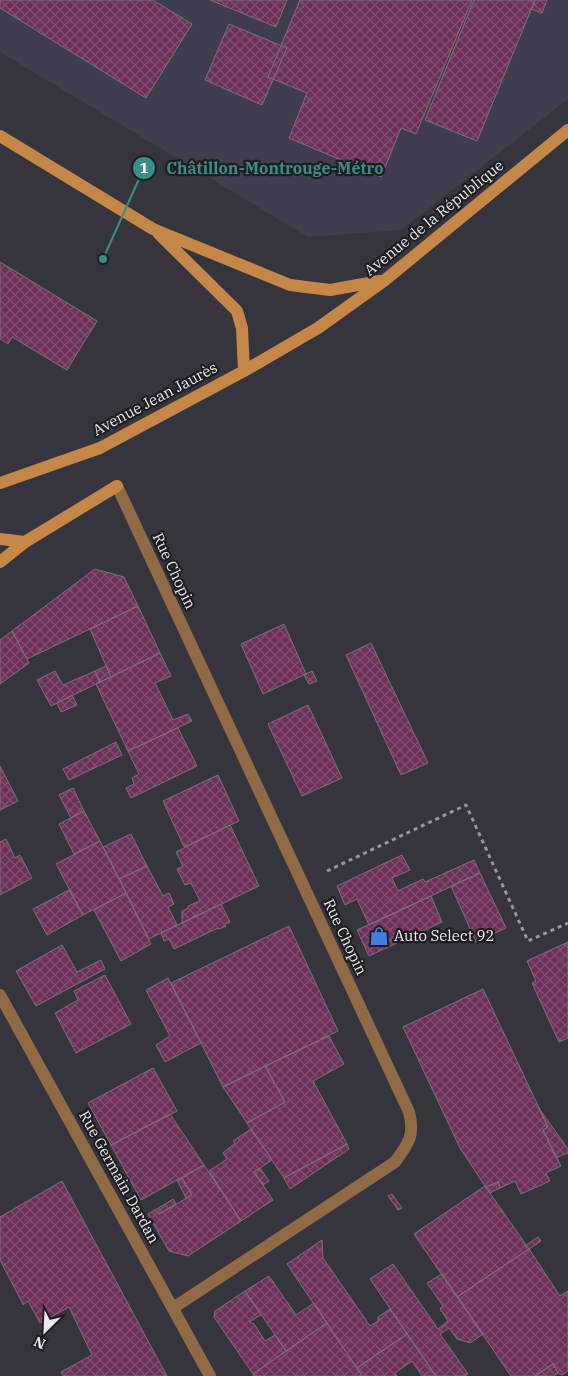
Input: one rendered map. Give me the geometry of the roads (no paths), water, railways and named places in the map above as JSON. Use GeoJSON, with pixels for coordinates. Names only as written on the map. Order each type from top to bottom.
{"type":"FeatureCollection","features":[{"type":"Feature","properties":{"kind":"main road","name":"Avenue de la République"},"geometry":{"type":"LineString","coordinates":[[318,328],[385,280],[568,130]]}},
{"type":"Feature","properties":{"kind":"main road"},"geometry":{"type":"LineString","coordinates":[[0,136],[153,229],[290,285],[330,290],[385,280]]}},
{"type":"Feature","properties":{"kind":"main road"},"geometry":{"type":"LineString","coordinates":[[153,229],[237,311],[242,328],[244,371]]}},
{"type":"Feature","properties":{"kind":"main road","name":"Avenue Jean Jaurès"},"geometry":{"type":"LineString","coordinates":[[0,483],[100,448],[244,371],[318,328]]}},
{"type":"Feature","properties":{"kind":"main road"},"geometry":{"type":"LineString","coordinates":[[0,562],[25,542],[117,486]]}},
{"type":"Feature","properties":{"kind":"main road"},"geometry":{"type":"LineString","coordinates":[[0,539],[25,542]]}},
{"type":"Feature","properties":{"kind":"street","name":"Rue Chopin"},"geometry":{"type":"LineString","coordinates":[[117,486],[409,1112],[412,1124],[411,1134],[405,1148],[395,1162],[173,1308]]}},
{"type":"Feature","properties":{"kind":"street","name":"Rue Germain Dardan"},"geometry":{"type":"LineString","coordinates":[[0,995],[210,1376]]}},
{"type":"Feature","properties":{"kind":"place","name":"Châtillon-Montrouge-Métro"},"geometry":{"type":"Point","coordinates":[103,259]}},
{"type":"Feature","properties":{"kind":"place","name":"Auto Select 92"},"geometry":{"type":"Point","coordinates":[379,936]}}]}
